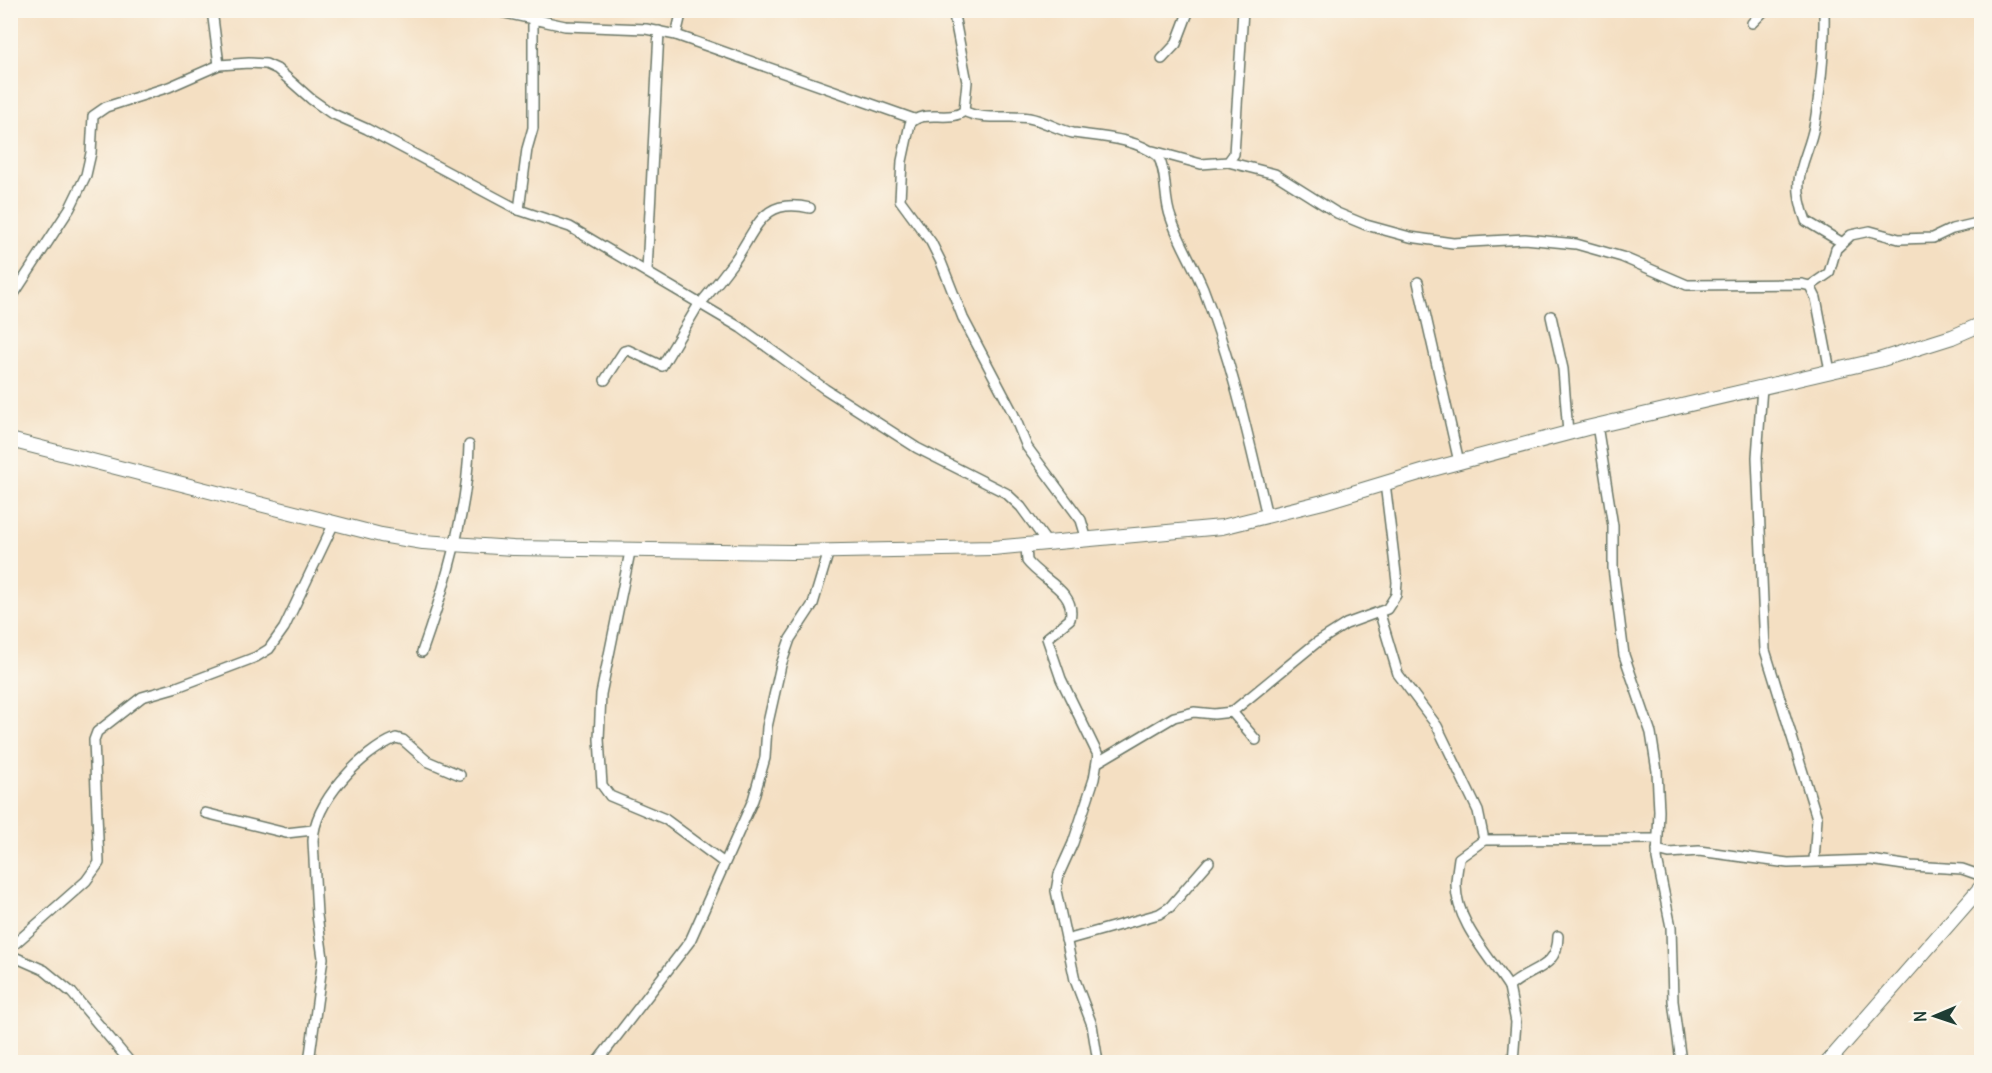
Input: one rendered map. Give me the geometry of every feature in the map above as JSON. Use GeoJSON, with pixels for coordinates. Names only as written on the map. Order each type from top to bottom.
{"type":"FeatureCollection","features":[{"type":"Feature","properties":{"kind":"main road"},"geometry":{"type":"LineString","coordinates":[[10,440],[381,535],[453,544],[630,552],[828,551],[1026,546],[1222,527],[1597,425],[1879,360],[1953,337],[1982,324]]}},
{"type":"Feature","properties":{"kind":"main road"},"geometry":{"type":"LineString","coordinates":[[1827,1062],[1982,886]]}},
{"type":"Feature","properties":{"kind":"street"},"geometry":{"type":"LineString","coordinates":[[212,10],[219,65]]}},
{"type":"Feature","properties":{"kind":"street"},"geometry":{"type":"LineString","coordinates":[[491,10],[533,21],[565,26],[659,31],[914,119],[956,115],[964,111],[981,116],[1029,118],[1073,133],[1092,134],[1201,164],[1228,162],[1275,174],[1321,206],[1345,217],[1410,237],[1453,243],[1525,239],[1576,244],[1622,257],[1688,285],[1802,284],[1810,286],[1829,273],[1841,242],[1861,232],[1899,239],[1933,238],[1952,229],[1982,222]]}},
{"type":"Feature","properties":{"kind":"street"},"geometry":{"type":"LineString","coordinates":[[676,35],[682,10]]}},
{"type":"Feature","properties":{"kind":"street"},"geometry":{"type":"LineString","coordinates":[[953,10],[967,82],[964,111]]}},
{"type":"Feature","properties":{"kind":"street"},"geometry":{"type":"LineString","coordinates":[[1162,59],[1176,44],[1190,10]]}},
{"type":"Feature","properties":{"kind":"street"},"geometry":{"type":"LineString","coordinates":[[1228,162],[1234,154],[1243,10]]}},
{"type":"Feature","properties":{"kind":"street"},"geometry":{"type":"LineString","coordinates":[[1752,23],[1766,10]]}},
{"type":"Feature","properties":{"kind":"street"},"geometry":{"type":"LineString","coordinates":[[1824,10],[1823,59],[1815,123],[1800,167],[1799,186],[1806,220],[1811,226],[1841,242]]}},
{"type":"Feature","properties":{"kind":"street"},"geometry":{"type":"LineString","coordinates":[[519,210],[527,149],[533,128],[533,21]]}},
{"type":"Feature","properties":{"kind":"street"},"geometry":{"type":"LineString","coordinates":[[647,271],[659,31]]}},
{"type":"Feature","properties":{"kind":"street"},"geometry":{"type":"LineString","coordinates":[[10,300],[70,208],[86,175],[91,153],[93,116],[106,107],[169,87],[219,65],[266,64],[278,69],[310,99],[331,113],[377,134],[519,210],[570,226],[750,334],[825,389],[918,448],[1006,493],[1021,507],[1048,544]]}},
{"type":"Feature","properties":{"kind":"street"},"geometry":{"type":"LineString","coordinates":[[914,119],[910,124],[902,161],[900,200],[931,242],[963,318],[1013,413],[1027,447],[1081,520],[1087,540]]}},
{"type":"Feature","properties":{"kind":"street"},"geometry":{"type":"LineString","coordinates":[[1151,150],[1162,163],[1170,216],[1203,287],[1219,332],[1257,465],[1267,516]]}},
{"type":"Feature","properties":{"kind":"street"},"geometry":{"type":"LineString","coordinates":[[1165,180],[1174,157]]}},
{"type":"Feature","properties":{"kind":"street"},"geometry":{"type":"LineString","coordinates":[[605,380],[624,351],[628,350],[662,366],[700,304],[736,259],[762,218],[778,207],[791,204],[810,208]]}},
{"type":"Feature","properties":{"kind":"street"},"geometry":{"type":"LineString","coordinates":[[1418,282],[1459,462]]}},
{"type":"Feature","properties":{"kind":"street"},"geometry":{"type":"LineString","coordinates":[[1810,286],[1816,298],[1830,371]]}},
{"type":"Feature","properties":{"kind":"street"},"geometry":{"type":"LineString","coordinates":[[1551,316],[1563,369],[1568,433]]}},
{"type":"Feature","properties":{"kind":"street"},"geometry":{"type":"LineString","coordinates":[[1762,387],[1757,457],[1765,650],[1816,818],[1814,861]]}},
{"type":"Feature","properties":{"kind":"street"},"geometry":{"type":"LineString","coordinates":[[1597,425],[1613,525],[1613,568],[1624,655],[1651,733],[1657,771],[1659,811],[1657,850],[1671,927],[1673,1001],[1681,1062]]}},
{"type":"Feature","properties":{"kind":"street"},"geometry":{"type":"LineString","coordinates":[[422,652],[436,611],[466,492],[469,445]]}},
{"type":"Feature","properties":{"kind":"street"},"geometry":{"type":"LineString","coordinates":[[1098,762],[1174,717],[1194,712],[1214,714],[1232,712],[1316,643],[1346,624],[1380,614],[1393,603],[1397,582],[1384,483]]}},
{"type":"Feature","properties":{"kind":"street"},"geometry":{"type":"LineString","coordinates":[[10,948],[86,881],[99,863],[94,740],[97,732],[142,697],[177,687],[256,657],[269,648],[284,628],[334,523]]}},
{"type":"Feature","properties":{"kind":"street"},"geometry":{"type":"LineString","coordinates":[[1026,546],[1025,556],[1031,567],[1062,592],[1071,606],[1070,619],[1047,638],[1061,679],[1095,747],[1098,762],[1072,843],[1059,874],[1056,891],[1075,980],[1092,1025],[1098,1062]]}},
{"type":"Feature","properties":{"kind":"street"},"geometry":{"type":"LineString","coordinates":[[597,1062],[690,941],[723,862],[753,800],[765,758],[767,727],[781,665],[790,639],[813,604],[828,551]]}},
{"type":"Feature","properties":{"kind":"street"},"geometry":{"type":"LineString","coordinates":[[630,552],[602,694],[599,740],[602,785],[610,796],[666,819],[723,862]]}},
{"type":"Feature","properties":{"kind":"street"},"geometry":{"type":"LineString","coordinates":[[1380,614],[1398,674],[1437,726],[1478,811],[1484,840]]}},
{"type":"Feature","properties":{"kind":"street"},"geometry":{"type":"LineString","coordinates":[[1232,712],[1256,740]]}},
{"type":"Feature","properties":{"kind":"street"},"geometry":{"type":"LineString","coordinates":[[309,1062],[323,958],[317,915],[313,830],[322,808],[356,764],[369,752],[396,738],[403,740],[427,761],[460,775]]}},
{"type":"Feature","properties":{"kind":"street"},"geometry":{"type":"LineString","coordinates":[[206,813],[286,833],[313,830]]}},
{"type":"Feature","properties":{"kind":"street"},"geometry":{"type":"LineString","coordinates":[[1513,1062],[1516,1022],[1509,987],[1471,931],[1461,911],[1456,887],[1459,858],[1484,840],[1657,839]]}},
{"type":"Feature","properties":{"kind":"street"},"geometry":{"type":"LineString","coordinates":[[1657,850],[1670,854],[1699,851],[1788,863],[1870,861],[1962,869],[1982,876]]}},
{"type":"Feature","properties":{"kind":"street"},"geometry":{"type":"LineString","coordinates":[[1066,940],[1159,914],[1170,907],[1209,862]]}},
{"type":"Feature","properties":{"kind":"street"},"geometry":{"type":"LineString","coordinates":[[1509,987],[1553,958],[1558,949],[1558,936]]}},
{"type":"Feature","properties":{"kind":"street"},"geometry":{"type":"LineString","coordinates":[[10,955],[44,970],[72,993],[130,1062]]}}]}
